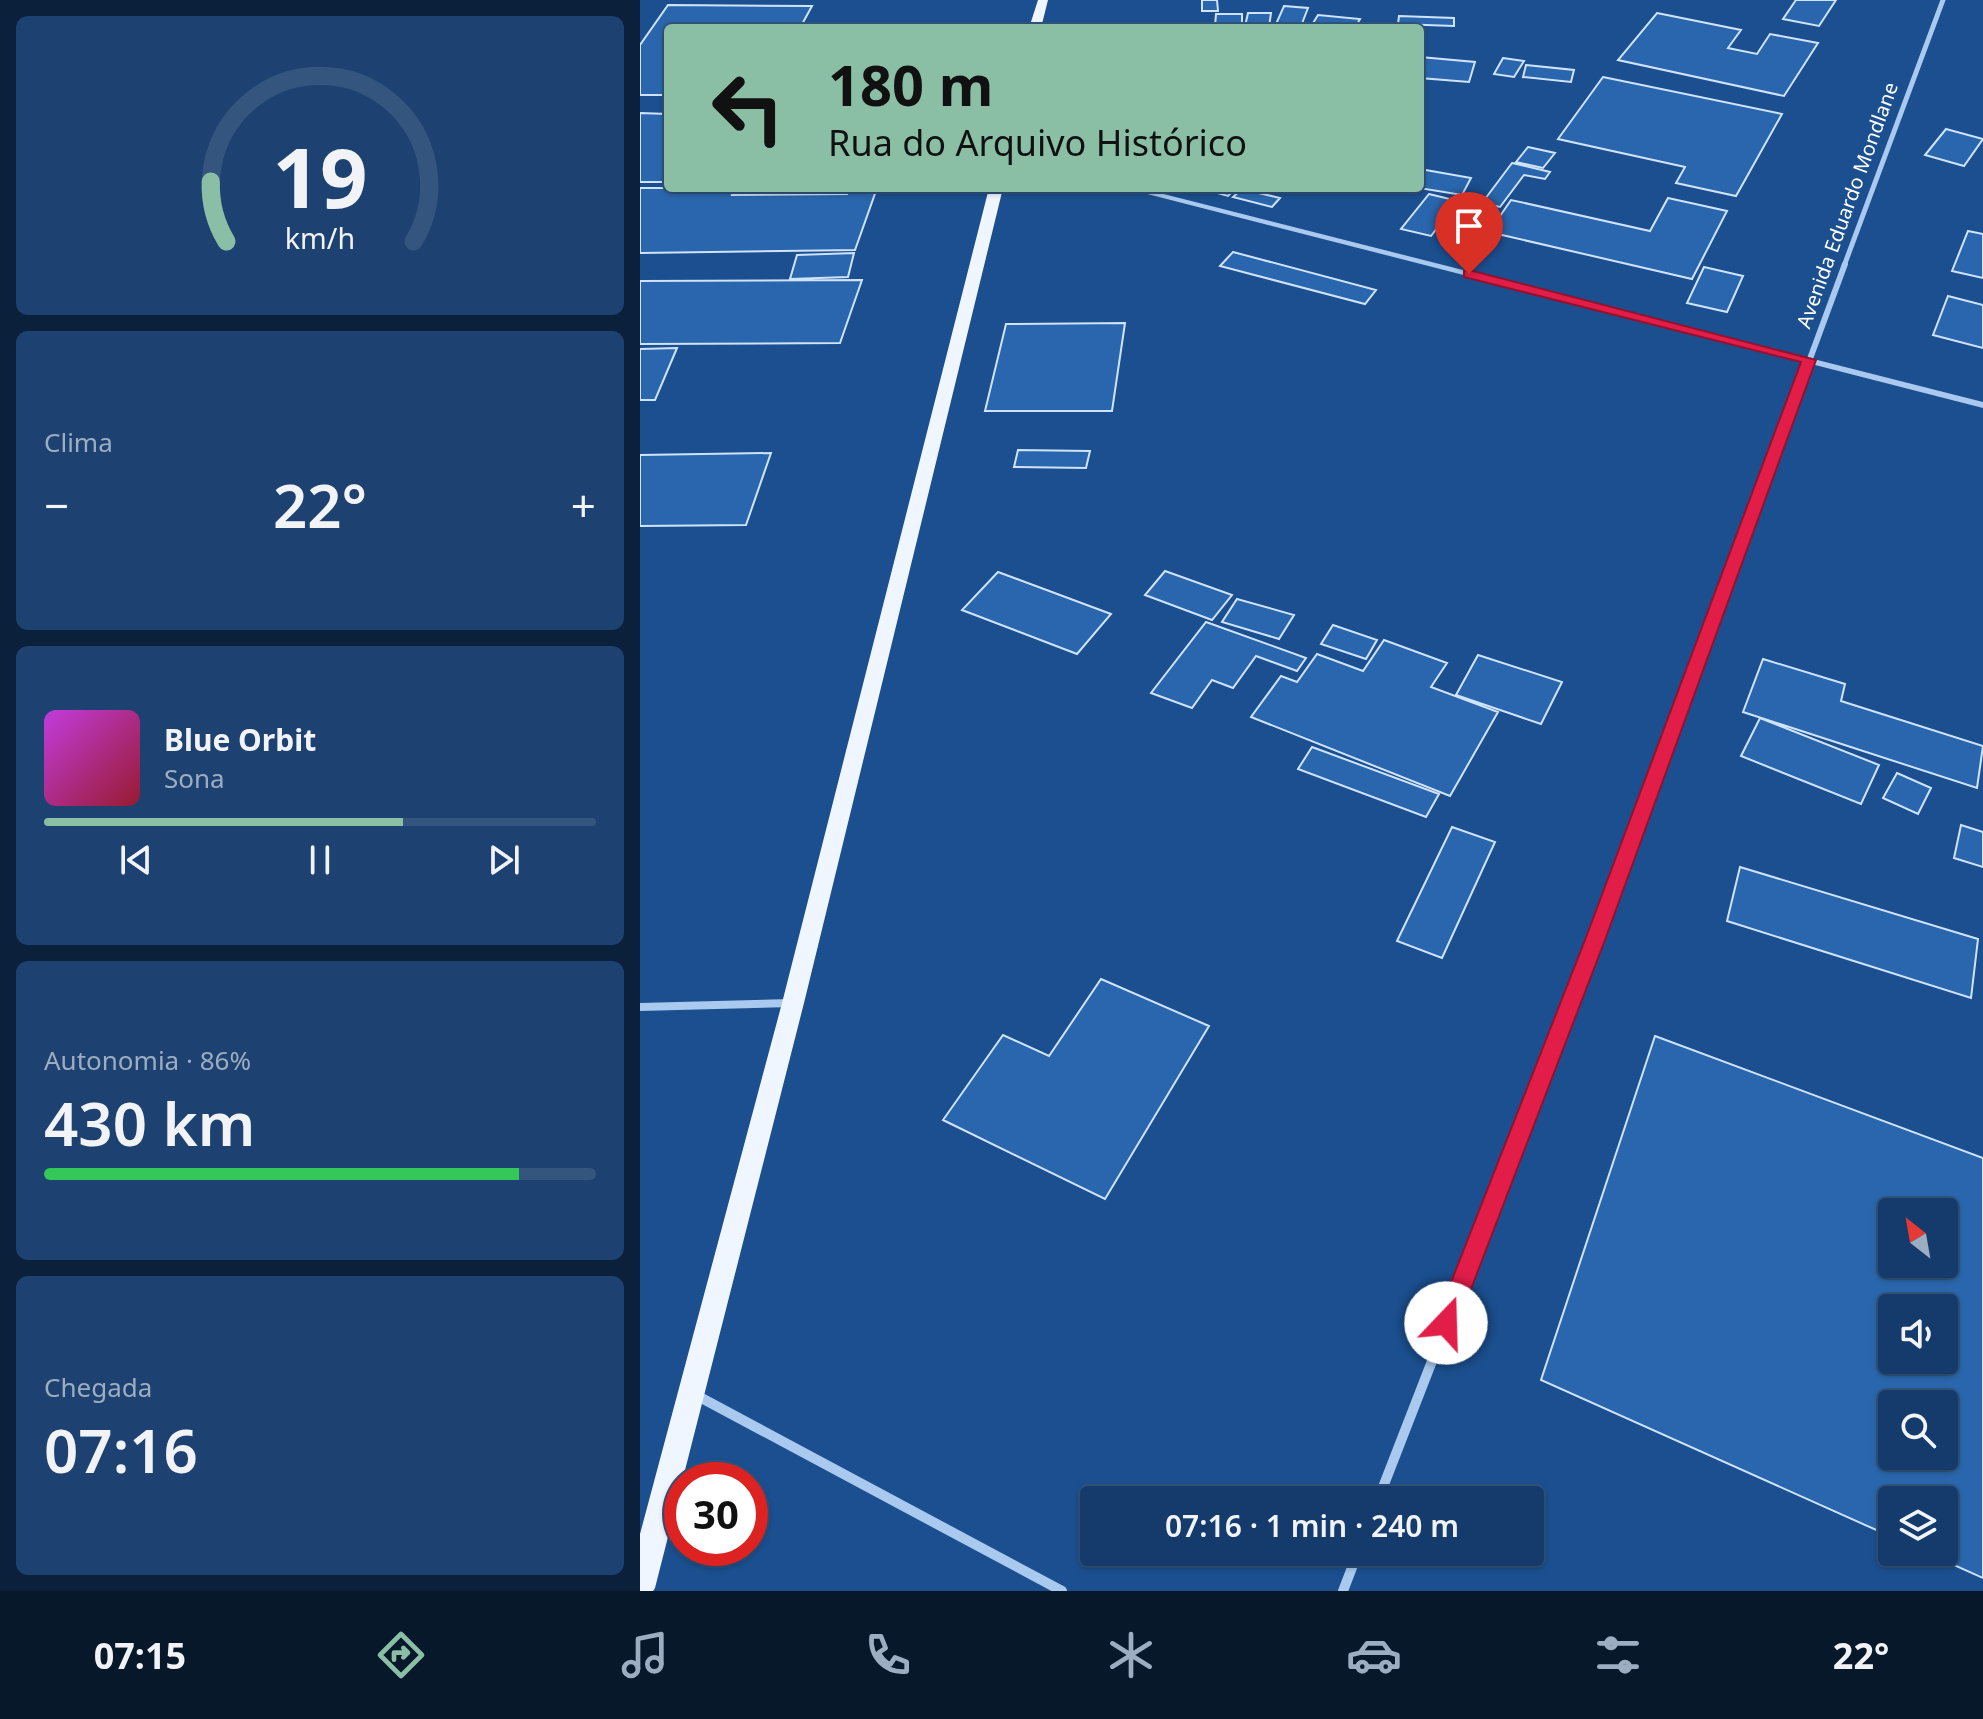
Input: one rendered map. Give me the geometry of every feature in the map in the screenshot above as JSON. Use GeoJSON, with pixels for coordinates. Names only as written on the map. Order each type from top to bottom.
{"type":"FeatureCollection","features":[{"type":"Feature","properties":{"kind":"main road"},"geometry":{"type":"LineString","coordinates":[[1036,24],[1043,0]]}},
{"type":"Feature","properties":{"kind":"main road"},"geometry":{"type":"LineString","coordinates":[[640,1588],[793,1003],[995,192]]}},
{"type":"Feature","properties":{"kind":"street","name":"Avenida Eduardo Mondlane"},"geometry":{"type":"LineString","coordinates":[[1383,1486],[1601,925],[1943,0]]}},
{"type":"Feature","properties":{"kind":"street"},"geometry":{"type":"LineString","coordinates":[[1145,192],[1983,405]]}},
{"type":"Feature","properties":{"kind":"street"},"geometry":{"type":"LineString","coordinates":[[640,1007],[793,1003]]}},
{"type":"Feature","properties":{"kind":"street"},"geometry":{"type":"LineString","coordinates":[[689,1392],[1062,1591]]}},
{"type":"Feature","properties":{"kind":"street"},"geometry":{"type":"LineString","coordinates":[[1343,1591],[1353,1566]]}},
{"type":"Feature","properties":{"kind":"building"},"geometry":{"type":"Polygon","coordinates":[[[1202,0],[1217,0],[1218,11],[1202,11],[1202,0]]]}},
{"type":"Feature","properties":{"kind":"building"},"geometry":{"type":"Polygon","coordinates":[[[1796,0],[1836,0],[1819,26],[1783,19],[1796,0]]]}},
{"type":"Feature","properties":{"kind":"building"},"geometry":{"type":"Polygon","coordinates":[[[668,5],[812,6],[802,24],[664,24],[664,95],[640,95],[640,45],[668,5]]]}},
{"type":"Feature","properties":{"kind":"building"},"geometry":{"type":"Polygon","coordinates":[[[1284,6],[1308,8],[1302,24],[1276,24],[1284,6]]]}},
{"type":"Feature","properties":{"kind":"building"},"geometry":{"type":"Polygon","coordinates":[[[1248,13],[1271,13],[1269,24],[1245,24],[1248,13]]]}},
{"type":"Feature","properties":{"kind":"building"},"geometry":{"type":"Polygon","coordinates":[[[1657,13],[1741,30],[1728,48],[1757,54],[1770,34],[1818,43],[1784,96],[1618,60],[1657,13]]]}},
{"type":"Feature","properties":{"kind":"building"},"geometry":{"type":"Polygon","coordinates":[[[1216,14],[1242,14],[1242,24],[1215,24],[1216,14]]]}},
{"type":"Feature","properties":{"kind":"building"},"geometry":{"type":"Polygon","coordinates":[[[1318,15],[1360,19],[1357,24],[1312,24],[1318,15]]]}},
{"type":"Feature","properties":{"kind":"building"},"geometry":{"type":"Polygon","coordinates":[[[1399,16],[1454,18],[1454,26],[1398,24],[1399,16]]]}},
{"type":"Feature","properties":{"kind":"building"},"geometry":{"type":"Polygon","coordinates":[[[1424,57],[1475,62],[1469,82],[1424,78],[1424,57]]]}},
{"type":"Feature","properties":{"kind":"building"},"geometry":{"type":"Polygon","coordinates":[[[1503,58],[1524,61],[1514,77],[1494,74],[1503,58]]]}},
{"type":"Feature","properties":{"kind":"building"},"geometry":{"type":"Polygon","coordinates":[[[1526,65],[1574,70],[1571,82],[1523,77],[1526,65]]]}},
{"type":"Feature","properties":{"kind":"building"},"geometry":{"type":"Polygon","coordinates":[[[1603,77],[1782,114],[1736,196],[1676,183],[1685,167],[1558,139],[1603,77]]]}},
{"type":"Feature","properties":{"kind":"building"},"geometry":{"type":"Polygon","coordinates":[[[640,113],[664,114],[664,182],[640,182],[640,113]]]}},
{"type":"Feature","properties":{"kind":"building"},"geometry":{"type":"Polygon","coordinates":[[[1946,129],[1983,139],[1964,166],[1925,155],[1946,129]]]}},
{"type":"Feature","properties":{"kind":"building"},"geometry":{"type":"Polygon","coordinates":[[[1528,147],[1555,153],[1543,168],[1516,162],[1528,147]]]}},
{"type":"Feature","properties":{"kind":"building"},"geometry":{"type":"Polygon","coordinates":[[[1512,163],[1550,172],[1545,179],[1524,175],[1500,207],[1482,203],[1512,163]]]}},
{"type":"Feature","properties":{"kind":"building"},"geometry":{"type":"Polygon","coordinates":[[[1424,170],[1471,178],[1462,195],[1424,189],[1424,170]]]}},
{"type":"Feature","properties":{"kind":"building"},"geometry":{"type":"Polygon","coordinates":[[[640,188],[664,188],[664,192],[733,192],[732,195],[876,192],[855,250],[640,253],[640,188]]]}},
{"type":"Feature","properties":{"kind":"building"},"geometry":{"type":"Polygon","coordinates":[[[1239,192],[1255,192],[1280,198],[1272,207],[1233,197],[1239,192]]]}},
{"type":"Feature","properties":{"kind":"building"},"geometry":{"type":"Polygon","coordinates":[[[1429,194],[1458,201],[1431,236],[1401,229],[1429,194]]]}},
{"type":"Feature","properties":{"kind":"building"},"geometry":{"type":"Polygon","coordinates":[[[1668,198],[1727,211],[1692,279],[1489,232],[1511,200],[1650,231],[1668,198]]]}},
{"type":"Feature","properties":{"kind":"building"},"geometry":{"type":"Polygon","coordinates":[[[1968,231],[1983,234],[1983,278],[1952,271],[1968,231]]]}},
{"type":"Feature","properties":{"kind":"building"},"geometry":{"type":"Polygon","coordinates":[[[1233,252],[1376,290],[1365,304],[1220,266],[1233,252]]]}},
{"type":"Feature","properties":{"kind":"building"},"geometry":{"type":"Polygon","coordinates":[[[854,253],[848,277],[790,279],[797,255],[854,253]]]}},
{"type":"Feature","properties":{"kind":"building"},"geometry":{"type":"Polygon","coordinates":[[[1704,267],[1743,276],[1727,312],[1687,303],[1704,267]]]}},
{"type":"Feature","properties":{"kind":"building"},"geometry":{"type":"Polygon","coordinates":[[[862,280],[840,343],[640,344],[640,281],[862,280]]]}},
{"type":"Feature","properties":{"kind":"building"},"geometry":{"type":"Polygon","coordinates":[[[1948,296],[1983,305],[1983,348],[1933,335],[1948,296]]]}},
{"type":"Feature","properties":{"kind":"building"},"geometry":{"type":"Polygon","coordinates":[[[1125,323],[1112,411],[985,411],[1006,324],[1125,323]]]}},
{"type":"Feature","properties":{"kind":"building"},"geometry":{"type":"Polygon","coordinates":[[[677,348],[655,400],[640,400],[640,349],[677,348]]]}},
{"type":"Feature","properties":{"kind":"building"},"geometry":{"type":"Polygon","coordinates":[[[1018,450],[1090,451],[1086,468],[1014,467],[1018,450]]]}},
{"type":"Feature","properties":{"kind":"building"},"geometry":{"type":"Polygon","coordinates":[[[771,453],[746,525],[640,526],[640,455],[771,453]]]}},
{"type":"Feature","properties":{"kind":"building"},"geometry":{"type":"Polygon","coordinates":[[[1165,571],[1232,595],[1212,620],[1145,595],[1165,571]]]}},
{"type":"Feature","properties":{"kind":"building"},"geometry":{"type":"Polygon","coordinates":[[[998,572],[1111,614],[1077,654],[962,610],[998,572]]]}},
{"type":"Feature","properties":{"kind":"building"},"geometry":{"type":"Polygon","coordinates":[[[1237,599],[1294,615],[1279,639],[1222,622],[1237,599]]]}},
{"type":"Feature","properties":{"kind":"building"},"geometry":{"type":"Polygon","coordinates":[[[1206,622],[1306,658],[1297,671],[1256,656],[1233,688],[1212,680],[1192,708],[1151,693],[1206,622]]]}},
{"type":"Feature","properties":{"kind":"building"},"geometry":{"type":"Polygon","coordinates":[[[1333,625],[1377,640],[1366,659],[1321,644],[1333,625]]]}},
{"type":"Feature","properties":{"kind":"building"},"geometry":{"type":"Polygon","coordinates":[[[1384,640],[1447,663],[1431,687],[1498,712],[1450,796],[1251,717],[1281,676],[1297,682],[1317,654],[1363,671],[1384,640]]]}},
{"type":"Feature","properties":{"kind":"building"},"geometry":{"type":"Polygon","coordinates":[[[1478,655],[1562,682],[1541,724],[1456,695],[1478,655]]]}},
{"type":"Feature","properties":{"kind":"building"},"geometry":{"type":"Polygon","coordinates":[[[1763,659],[1845,684],[1841,701],[1983,746],[1977,788],[1743,712],[1763,659]]]}},
{"type":"Feature","properties":{"kind":"building"},"geometry":{"type":"Polygon","coordinates":[[[1760,718],[1879,765],[1861,804],[1741,756],[1760,718]]]}},
{"type":"Feature","properties":{"kind":"building"},"geometry":{"type":"Polygon","coordinates":[[[1312,747],[1439,794],[1426,817],[1298,769],[1312,747]]]}},
{"type":"Feature","properties":{"kind":"building"},"geometry":{"type":"Polygon","coordinates":[[[1897,773],[1931,788],[1918,814],[1883,798],[1897,773]]]}},
{"type":"Feature","properties":{"kind":"building"},"geometry":{"type":"Polygon","coordinates":[[[1961,825],[1983,832],[1983,867],[1954,858],[1961,825]]]}},
{"type":"Feature","properties":{"kind":"building"},"geometry":{"type":"Polygon","coordinates":[[[1452,827],[1495,842],[1442,958],[1397,941],[1452,827]]]}},
{"type":"Feature","properties":{"kind":"building"},"geometry":{"type":"Polygon","coordinates":[[[1740,867],[1978,939],[1971,998],[1727,921],[1740,867]]]}},
{"type":"Feature","properties":{"kind":"building"},"geometry":{"type":"Polygon","coordinates":[[[1101,979],[1209,1026],[1105,1199],[943,1120],[1003,1035],[1049,1056],[1101,979]]]}},
{"type":"Feature","properties":{"kind":"building"},"geometry":{"type":"Polygon","coordinates":[[[1655,1036],[1983,1158],[1983,1578],[1956,1566],[1958,1486],[1878,1486],[1878,1531],[1541,1380],[1655,1036]]]}},
{"type":"Feature","properties":{"kind":"route"},"geometry":{"type":"LineString","coordinates":[[1446,1323],[1595,940],[1809,360],[1469,274]]}}]}
